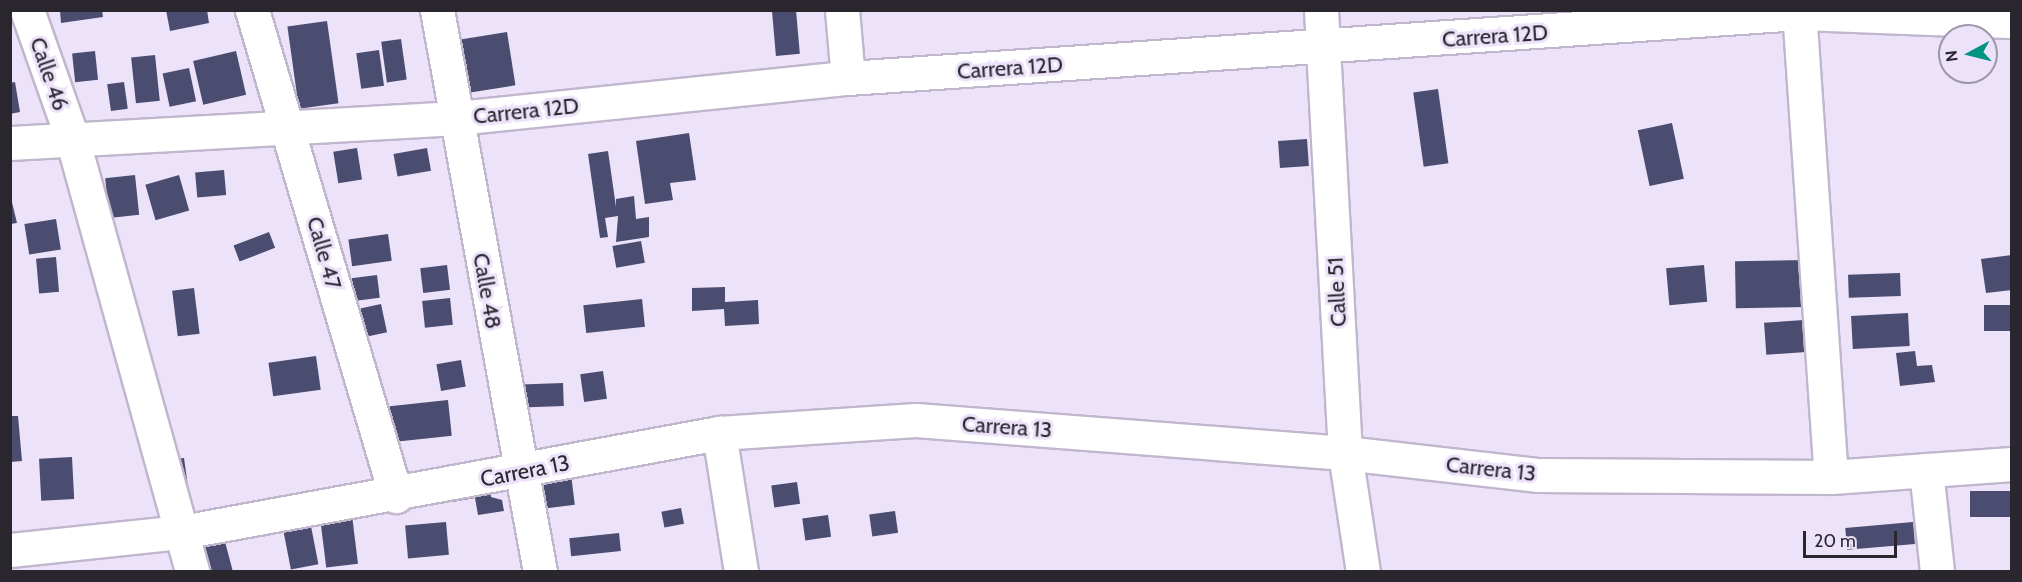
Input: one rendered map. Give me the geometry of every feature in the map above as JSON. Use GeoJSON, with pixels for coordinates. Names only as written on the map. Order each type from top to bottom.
{"type":"FeatureCollection","features":[{"type":"Feature","properties":{"kind":"street","name":"Calle 46"},"geometry":{"type":"LineString","coordinates":[[27,10],[72,138],[192,572]]}},
{"type":"Feature","properties":{"kind":"street","name":"Calle 47"},"geometry":{"type":"LineString","coordinates":[[252,10],[396,496]]}},
{"type":"Feature","properties":{"kind":"street","name":"Calle 48"},"geometry":{"type":"LineString","coordinates":[[437,10],[458,118],[518,473],[540,572]]}},
{"type":"Feature","properties":{"kind":"street"},"geometry":{"type":"LineString","coordinates":[[842,10],[848,78]]}},
{"type":"Feature","properties":{"kind":"street","name":"Calle 51"},"geometry":{"type":"LineString","coordinates":[[1321,10],[1345,453],[1363,572]]}},
{"type":"Feature","properties":{"kind":"street","name":"Carrera 12D"},"geometry":{"type":"LineString","coordinates":[[10,143],[286,124],[458,118],[848,78],[1324,49],[1799,12],[2012,21]]}},
{"type":"Feature","properties":{"kind":"street"},"geometry":{"type":"LineString","coordinates":[[1799,12],[1832,477]]}},
{"type":"Feature","properties":{"kind":"street","name":"Carrera 13"},"geometry":{"type":"LineString","coordinates":[[10,550],[182,532],[396,496],[719,433],[916,420],[1345,453],[1539,475],[1832,477],[2012,464]]}},
{"type":"Feature","properties":{"kind":"street"},"geometry":{"type":"LineString","coordinates":[[719,433],[741,572]]}},
{"type":"Feature","properties":{"kind":"street"},"geometry":{"type":"LineString","coordinates":[[1926,470],[1937,572]]}},
{"type":"Feature","properties":{"kind":"building"},"geometry":{"type":"Polygon","coordinates":[[[60,10],[102,10],[103,17],[61,23],[60,10]]]}},
{"type":"Feature","properties":{"kind":"building"},"geometry":{"type":"Polygon","coordinates":[[[166,10],[207,10],[209,23],[170,31],[166,10]]]}},
{"type":"Feature","properties":{"kind":"building"},"geometry":{"type":"Polygon","coordinates":[[[796,10],[800,54],[776,56],[772,12],[796,10]]]}},
{"type":"Feature","properties":{"kind":"building"},"geometry":{"type":"Polygon","coordinates":[[[327,21],[339,103],[299,109],[287,27],[327,21]]]}},
{"type":"Feature","properties":{"kind":"building"},"geometry":{"type":"Polygon","coordinates":[[[507,32],[515,85],[464,93],[456,40],[507,32]]]}},
{"type":"Feature","properties":{"kind":"building"},"geometry":{"type":"Polygon","coordinates":[[[401,39],[407,80],[387,82],[381,42],[401,39]]]}},
{"type":"Feature","properties":{"kind":"building"},"geometry":{"type":"Polygon","coordinates":[[[379,50],[384,86],[361,89],[356,53],[379,50]]]}},
{"type":"Feature","properties":{"kind":"building"},"geometry":{"type":"Polygon","coordinates":[[[95,51],[98,80],[75,82],[72,53],[95,51]]]}},
{"type":"Feature","properties":{"kind":"building"},"geometry":{"type":"Polygon","coordinates":[[[236,51],[246,95],[203,105],[193,61],[236,51]]]}},
{"type":"Feature","properties":{"kind":"building"},"geometry":{"type":"Polygon","coordinates":[[[155,55],[160,101],[136,103],[131,58],[155,55]]]}},
{"type":"Feature","properties":{"kind":"building"},"geometry":{"type":"Polygon","coordinates":[[[189,68],[196,101],[170,107],[163,74],[189,68]]]}},
{"type":"Feature","properties":{"kind":"building"},"geometry":{"type":"Polygon","coordinates":[[[15,82],[20,112],[10,114],[10,83],[15,82]]]}},
{"type":"Feature","properties":{"kind":"building"},"geometry":{"type":"Polygon","coordinates":[[[124,82],[128,109],[111,111],[107,84],[124,82]]]}},
{"type":"Feature","properties":{"kind":"building"},"geometry":{"type":"Polygon","coordinates":[[[1438,89],[1448,163],[1424,167],[1413,92],[1438,89]]]}},
{"type":"Feature","properties":{"kind":"building"},"geometry":{"type":"Polygon","coordinates":[[[1672,123],[1684,179],[1650,186],[1638,130],[1672,123]]]}},
{"type":"Feature","properties":{"kind":"building"},"geometry":{"type":"Polygon","coordinates":[[[689,133],[696,180],[670,183],[673,200],[645,204],[636,141],[689,133]]]}},
{"type":"Feature","properties":{"kind":"building"},"geometry":{"type":"Polygon","coordinates":[[[1307,139],[1309,166],[1280,168],[1278,141],[1307,139]]]}},
{"type":"Feature","properties":{"kind":"building"},"geometry":{"type":"Polygon","coordinates":[[[357,148],[362,180],[338,183],[333,152],[357,148]]]}},
{"type":"Feature","properties":{"kind":"building"},"geometry":{"type":"Polygon","coordinates":[[[427,148],[431,171],[398,177],[394,154],[427,148]]]}},
{"type":"Feature","properties":{"kind":"building"},"geometry":{"type":"Polygon","coordinates":[[[608,151],[616,207],[616,199],[634,196],[636,219],[649,217],[649,237],[616,242],[618,216],[605,218],[608,237],[600,238],[588,154],[608,151]]]}},
{"type":"Feature","properties":{"kind":"building"},"geometry":{"type":"Polygon","coordinates":[[[224,170],[226,195],[197,197],[195,173],[224,170]]]}},
{"type":"Feature","properties":{"kind":"building"},"geometry":{"type":"Polygon","coordinates":[[[135,175],[139,215],[109,218],[105,178],[135,175]]]}},
{"type":"Feature","properties":{"kind":"building"},"geometry":{"type":"Polygon","coordinates":[[[179,175],[189,211],[156,220],[145,185],[179,175]]]}},
{"type":"Feature","properties":{"kind":"building"},"geometry":{"type":"Polygon","coordinates":[[[10,194],[17,223],[10,224],[10,194]]]}},
{"type":"Feature","properties":{"kind":"building"},"geometry":{"type":"Polygon","coordinates":[[[56,219],[61,250],[29,255],[24,224],[56,219]]]}},
{"type":"Feature","properties":{"kind":"building"},"geometry":{"type":"Polygon","coordinates":[[[269,232],[275,248],[240,261],[234,246],[269,232]]]}},
{"type":"Feature","properties":{"kind":"building"},"geometry":{"type":"Polygon","coordinates":[[[388,234],[392,261],[352,266],[348,240],[388,234]]]}},
{"type":"Feature","properties":{"kind":"building"},"geometry":{"type":"Polygon","coordinates":[[[641,241],[645,263],[616,268],[612,246],[641,241]]]}},
{"type":"Feature","properties":{"kind":"building"},"geometry":{"type":"Polygon","coordinates":[[[2012,255],[2012,290],[1986,293],[1981,259],[2012,255]]]}},
{"type":"Feature","properties":{"kind":"building"},"geometry":{"type":"Polygon","coordinates":[[[56,257],[59,292],[39,294],[36,259],[56,257]]]}},
{"type":"Feature","properties":{"kind":"building"},"geometry":{"type":"Polygon","coordinates":[[[1806,260],[1807,307],[1736,308],[1735,261],[1806,260]]]}},
{"type":"Feature","properties":{"kind":"building"},"geometry":{"type":"Polygon","coordinates":[[[447,265],[450,290],[423,293],[420,268],[447,265]]]}},
{"type":"Feature","properties":{"kind":"building"},"geometry":{"type":"Polygon","coordinates":[[[1704,265],[1707,302],[1669,305],[1666,268],[1704,265]]]}},
{"type":"Feature","properties":{"kind":"building"},"geometry":{"type":"Polygon","coordinates":[[[1900,273],[1901,296],[1849,298],[1848,275],[1900,273]]]}},
{"type":"Feature","properties":{"kind":"building"},"geometry":{"type":"Polygon","coordinates":[[[377,275],[380,298],[348,302],[345,279],[377,275]]]}},
{"type":"Feature","properties":{"kind":"building"},"geometry":{"type":"Polygon","coordinates":[[[725,287],[725,302],[758,300],[759,324],[725,326],[724,309],[692,311],[692,288],[725,287]]]}},
{"type":"Feature","properties":{"kind":"building"},"geometry":{"type":"Polygon","coordinates":[[[194,288],[200,334],[178,336],[172,291],[194,288]]]}},
{"type":"Feature","properties":{"kind":"building"},"geometry":{"type":"Polygon","coordinates":[[[450,298],[453,325],[425,328],[422,301],[450,298]]]}},
{"type":"Feature","properties":{"kind":"building"},"geometry":{"type":"Polygon","coordinates":[[[642,299],[645,327],[586,333],[583,305],[642,299]]]}},
{"type":"Feature","properties":{"kind":"building"},"geometry":{"type":"Polygon","coordinates":[[[381,304],[387,332],[356,339],[350,311],[381,304]]]}},
{"type":"Feature","properties":{"kind":"building"},"geometry":{"type":"Polygon","coordinates":[[[1984,305],[2012,305],[2012,331],[1984,331],[1984,305]]]}},
{"type":"Feature","properties":{"kind":"building"},"geometry":{"type":"Polygon","coordinates":[[[1908,313],[1910,346],[1853,349],[1851,316],[1908,313]]]}},
{"type":"Feature","properties":{"kind":"building"},"geometry":{"type":"Polygon","coordinates":[[[1804,320],[1806,352],[1766,355],[1764,323],[1804,320]]]}},
{"type":"Feature","properties":{"kind":"building"},"geometry":{"type":"Polygon","coordinates":[[[1915,351],[1917,366],[1932,365],[1935,382],[1900,386],[1896,353],[1915,351]]]}},
{"type":"Feature","properties":{"kind":"building"},"geometry":{"type":"Polygon","coordinates":[[[316,356],[321,390],[273,396],[268,363],[316,356]]]}},
{"type":"Feature","properties":{"kind":"building"},"geometry":{"type":"Polygon","coordinates":[[[461,360],[466,387],[441,391],[436,364],[461,360]]]}},
{"type":"Feature","properties":{"kind":"building"},"geometry":{"type":"Polygon","coordinates":[[[603,371],[607,399],[584,402],[580,374],[603,371]]]}},
{"type":"Feature","properties":{"kind":"building"},"geometry":{"type":"Polygon","coordinates":[[[563,383],[564,406],[515,408],[514,385],[563,383]]]}},
{"type":"Feature","properties":{"kind":"building"},"geometry":{"type":"Polygon","coordinates":[[[448,400],[452,436],[391,442],[387,406],[448,400]]]}},
{"type":"Feature","properties":{"kind":"building"},"geometry":{"type":"Polygon","coordinates":[[[10,416],[18,416],[22,461],[10,462],[10,416]]]}},
{"type":"Feature","properties":{"kind":"building"},"geometry":{"type":"Polygon","coordinates":[[[72,457],[74,499],[41,501],[39,459],[72,457]]]}},
{"type":"Feature","properties":{"kind":"building"},"geometry":{"type":"Polygon","coordinates":[[[184,458],[188,485],[171,487],[167,460],[184,458]]]}},
{"type":"Feature","properties":{"kind":"building"},"geometry":{"type":"Polygon","coordinates":[[[571,474],[575,505],[535,510],[531,479],[571,474]]]}},
{"type":"Feature","properties":{"kind":"building"},"geometry":{"type":"Polygon","coordinates":[[[489,482],[491,497],[502,500],[504,511],[478,515],[475,498],[452,502],[450,488],[489,482]]]}},
{"type":"Feature","properties":{"kind":"building"},"geometry":{"type":"Polygon","coordinates":[[[797,482],[800,504],[774,507],[771,486],[797,482]]]}},
{"type":"Feature","properties":{"kind":"building"},"geometry":{"type":"Polygon","coordinates":[[[1970,491],[2012,491],[2012,517],[1970,517],[1970,491]]]}},
{"type":"Feature","properties":{"kind":"building"},"geometry":{"type":"Polygon","coordinates":[[[681,508],[684,524],[664,528],[661,512],[681,508]]]}},
{"type":"Feature","properties":{"kind":"building"},"geometry":{"type":"Polygon","coordinates":[[[895,511],[898,533],[872,536],[869,515],[895,511]]]}},
{"type":"Feature","properties":{"kind":"building"},"geometry":{"type":"Polygon","coordinates":[[[352,515],[358,564],[326,568],[320,519],[352,515]]]}},
{"type":"Feature","properties":{"kind":"building"},"geometry":{"type":"Polygon","coordinates":[[[828,515],[831,537],[805,540],[802,519],[828,515]]]}},
{"type":"Feature","properties":{"kind":"building"},"geometry":{"type":"Polygon","coordinates":[[[310,521],[318,564],[291,570],[283,526],[310,521]]]}},
{"type":"Feature","properties":{"kind":"building"},"geometry":{"type":"Polygon","coordinates":[[[446,522],[449,555],[408,558],[405,526],[446,522]]]}},
{"type":"Feature","properties":{"kind":"building"},"geometry":{"type":"Polygon","coordinates":[[[1913,522],[1915,544],[1847,550],[1845,528],[1913,522]]]}},
{"type":"Feature","properties":{"kind":"building"},"geometry":{"type":"Polygon","coordinates":[[[619,533],[621,551],[571,556],[569,538],[619,533]]]}},
{"type":"Feature","properties":{"kind":"building"},"geometry":{"type":"Polygon","coordinates":[[[223,534],[233,572],[205,572],[197,540],[223,534]]]}}]}
